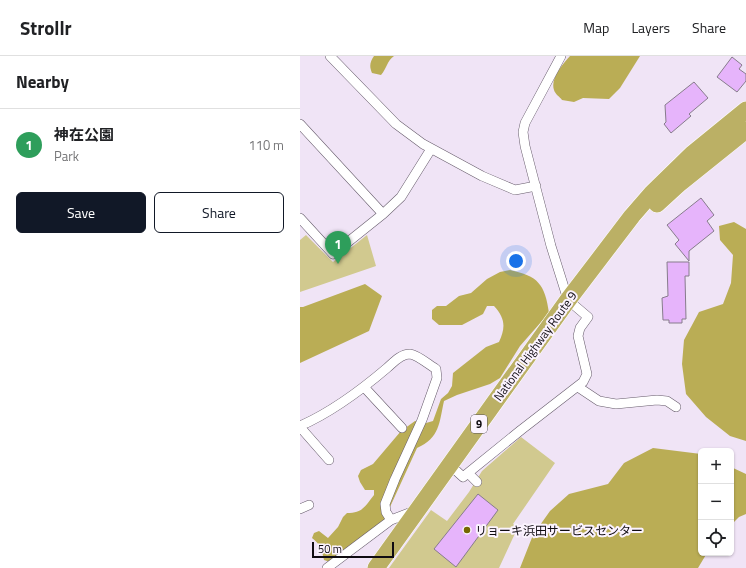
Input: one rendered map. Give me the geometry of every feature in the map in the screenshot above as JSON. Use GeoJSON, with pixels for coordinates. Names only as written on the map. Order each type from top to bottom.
{"type":"FeatureCollection","features":[{"type":"Feature","properties":{"kind":"highway","name":"National Highway Route 9"},"geometry":{"type":"LineString","coordinates":[[376,568],[568,300],[632,216],[652,193],[692,154],[746,110]]}},
{"type":"Feature","properties":{"kind":"highway","name":"National Highway Route 9"},"geometry":{"type":"LineString","coordinates":[[583,281],[628,232],[660,201],[698,168],[746,130]]}},
{"type":"Feature","properties":{"kind":"street"},"geometry":{"type":"LineString","coordinates":[[330,56],[396,124],[431,149],[482,176],[515,190],[536,186]]}},
{"type":"Feature","properties":{"kind":"street"},"geometry":{"type":"LineString","coordinates":[[450,465],[463,478],[584,382],[587,374],[578,336],[580,328],[588,317],[568,300],[551,246],[525,146],[523,132],[525,123],[561,56]]}},
{"type":"Feature","properties":{"kind":"street"},"geometry":{"type":"LineString","coordinates":[[300,124],[383,214]]}},
{"type":"Feature","properties":{"kind":"street"},"geometry":{"type":"LineString","coordinates":[[300,218],[334,254],[401,198],[431,149]]}},
{"type":"Feature","properties":{"kind":"street"},"geometry":{"type":"LineString","coordinates":[[300,233],[307,226]]}},
{"type":"Feature","properties":{"kind":"street"},"geometry":{"type":"LineString","coordinates":[[329,460],[300,426],[314,420],[321,414],[341,403],[364,387],[402,356],[410,354],[436,369],[438,374],[422,420],[385,504],[386,512],[391,520]]}},
{"type":"Feature","properties":{"kind":"street"},"geometry":{"type":"LineString","coordinates":[[578,386],[599,400],[616,404],[667,400],[676,407]]}},
{"type":"Feature","properties":{"kind":"street"},"geometry":{"type":"LineString","coordinates":[[364,387],[402,428]]}},
{"type":"Feature","properties":{"kind":"street"},"geometry":{"type":"LineString","coordinates":[[468,473],[477,482]]}},
{"type":"Feature","properties":{"kind":"street"},"geometry":{"type":"LineString","coordinates":[[327,568],[391,520],[418,509]]}},
{"type":"Feature","properties":{"kind":"shaded area"},"geometry":{"type":"Polygon","coordinates":[[[374,56],[394,56],[381,75],[372,73],[371,71],[370,64],[374,56]]]}},
{"type":"Feature","properties":{"kind":"shaded area"},"geometry":{"type":"Polygon","coordinates":[[[570,56],[640,56],[620,88],[609,99],[583,98],[574,102],[562,100],[556,94],[553,85],[555,76],[570,56]]]}},
{"type":"Feature","properties":{"kind":"shaded area"},"geometry":{"type":"Polygon","coordinates":[[[734,222],[746,229],[746,441],[730,436],[706,417],[686,394],[682,364],[684,340],[699,312],[723,304],[731,283],[733,255],[720,240],[719,226],[734,222]]]}},
{"type":"Feature","properties":{"kind":"shaded area"},"geometry":{"type":"Polygon","coordinates":[[[306,235],[333,262],[367,235],[376,266],[300,292],[300,240],[306,235]]]}},
{"type":"Feature","properties":{"kind":"shaded area"},"geometry":{"type":"Polygon","coordinates":[[[510,270],[527,275],[538,283],[545,295],[549,313],[520,346],[500,378],[490,384],[444,401],[437,429],[430,440],[417,448],[390,507],[387,519],[330,562],[324,560],[320,548],[312,538],[314,533],[319,531],[328,538],[338,527],[343,517],[347,513],[357,512],[366,506],[374,495],[374,490],[365,490],[360,482],[358,476],[361,470],[373,464],[401,431],[415,421],[426,423],[433,421],[441,399],[448,393],[452,386],[453,373],[486,347],[499,342],[503,332],[502,319],[498,310],[494,306],[487,306],[483,314],[462,325],[439,325],[432,319],[432,310],[437,306],[446,306],[459,296],[471,293],[487,279],[500,272],[510,270]]]}},
{"type":"Feature","properties":{"kind":"shaded area"},"geometry":{"type":"Polygon","coordinates":[[[365,284],[382,296],[369,331],[300,363],[300,307],[365,284]]]}},
{"type":"Feature","properties":{"kind":"shaded area"},"geometry":{"type":"Polygon","coordinates":[[[521,437],[555,463],[513,524],[518,527],[499,568],[389,568],[431,510],[447,521],[469,492],[482,471],[521,437]]]}},
{"type":"Feature","properties":{"kind":"shaded area"},"geometry":{"type":"Polygon","coordinates":[[[653,448],[698,454],[698,556],[705,556],[698,568],[520,568],[533,535],[550,511],[569,494],[608,484],[624,463],[653,448]]]}},
{"type":"Feature","properties":{"kind":"shaded area"},"geometry":{"type":"Polygon","coordinates":[[[734,468],[746,474],[746,514],[739,517],[734,522],[734,468]]]}},
{"type":"Feature","properties":{"kind":"building"},"geometry":{"type":"Polygon","coordinates":[[[732,57],[742,65],[739,69],[746,74],[746,81],[737,92],[717,77],[732,57]]]}},
{"type":"Feature","properties":{"kind":"building"},"geometry":{"type":"Polygon","coordinates":[[[694,82],[708,98],[689,114],[691,116],[671,133],[664,124],[666,122],[665,105],[694,82]]]}},
{"type":"Feature","properties":{"kind":"building"},"geometry":{"type":"Polygon","coordinates":[[[701,198],[714,215],[707,221],[714,231],[689,251],[689,261],[675,244],[679,240],[667,225],[701,198]]]}},
{"type":"Feature","properties":{"kind":"building"},"geometry":{"type":"Polygon","coordinates":[[[667,262],[689,262],[689,276],[685,276],[686,319],[682,319],[682,323],[669,323],[669,320],[663,320],[662,298],[668,296],[667,262]]]}},
{"type":"Feature","properties":{"kind":"building","name":"リョーキ浜田サービスセンター"},"geometry":{"type":"Polygon","coordinates":[[[478,494],[498,510],[456,567],[434,549],[478,494]]]}},
{"type":"Feature","properties":{"kind":"place","name":"神在公園"},"geometry":{"type":"Point","coordinates":[338,264]}},
{"type":"Feature","properties":{"kind":"place","name":"リョーキ浜田サービスセンター"},"geometry":{"type":"Point","coordinates":[467,530]}}]}
